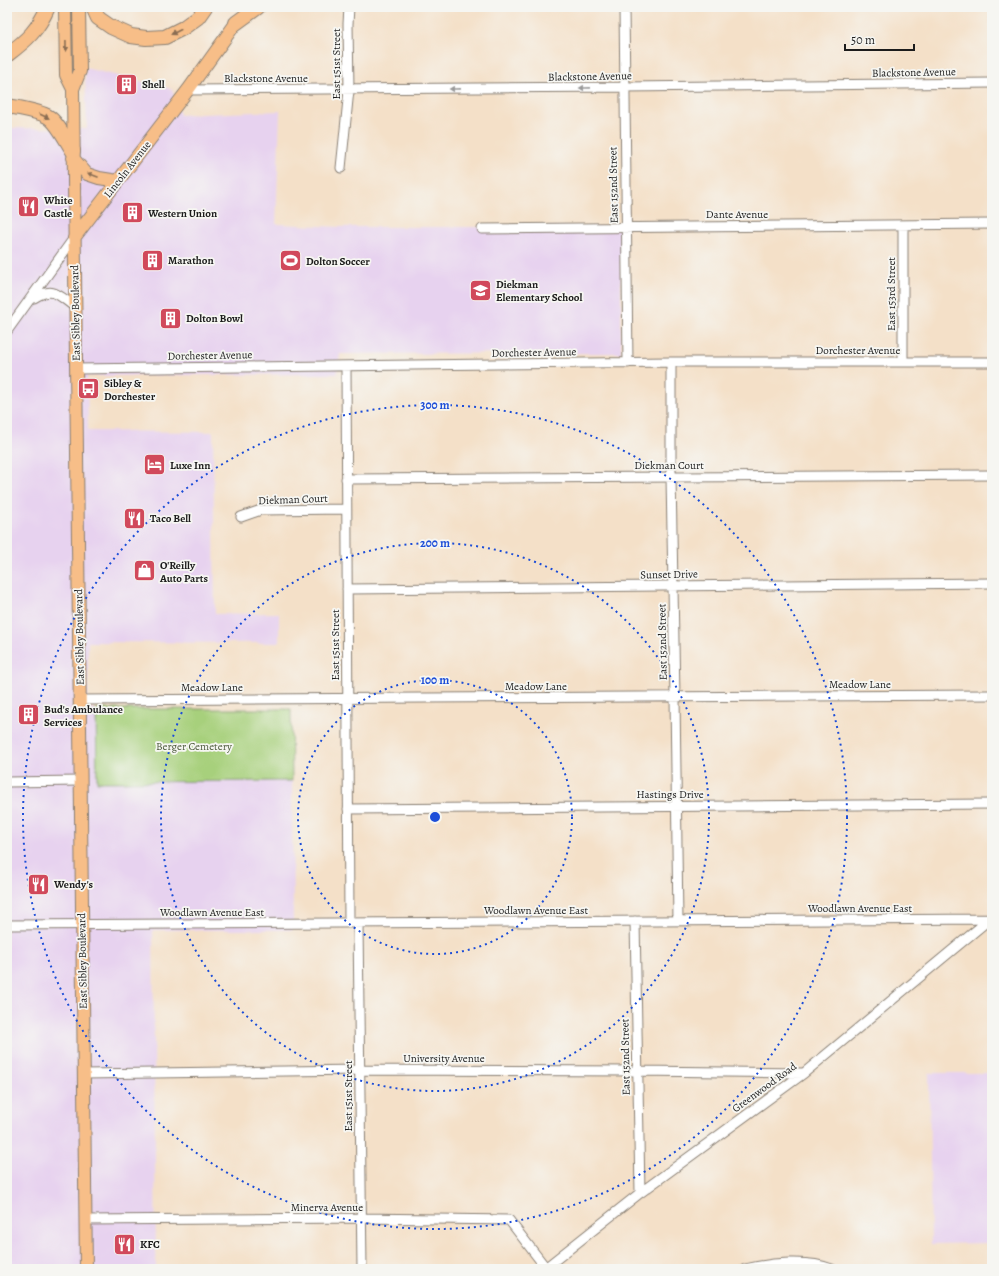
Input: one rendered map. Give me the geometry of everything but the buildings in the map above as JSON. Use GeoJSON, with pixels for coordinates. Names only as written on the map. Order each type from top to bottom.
{"type":"FeatureCollection","features":[{"type":"Feature","properties":{"kind":"highway"},"geometry":{"type":"LineString","coordinates":[[7,55],[25,41],[42,21],[48,7]]}},
{"type":"Feature","properties":{"kind":"highway"},"geometry":{"type":"LineString","coordinates":[[93,7],[98,18],[112,27],[131,36],[146,38],[165,37],[183,28],[198,18],[205,7]]}},
{"type":"Feature","properties":{"kind":"highway"},"geometry":{"type":"LineString","coordinates":[[236,23],[258,7]]}},
{"type":"Feature","properties":{"kind":"highway"},"geometry":{"type":"LineString","coordinates":[[7,106],[48,116],[60,129],[73,155]]}},
{"type":"Feature","properties":{"kind":"main road","name":"East Sibley Boulevard"},"geometry":{"type":"LineString","coordinates":[[65,7],[66,76],[73,89],[86,1269]]}},
{"type":"Feature","properties":{"kind":"main road"},"geometry":{"type":"LineString","coordinates":[[73,89],[80,70],[79,7]]}},
{"type":"Feature","properties":{"kind":"main road","name":"Lincoln Avenue"},"geometry":{"type":"LineString","coordinates":[[74,238],[188,90],[236,23]]}},
{"type":"Feature","properties":{"kind":"main road"},"geometry":{"type":"LineString","coordinates":[[73,155],[87,174],[99,178],[118,181]]}},
{"type":"Feature","properties":{"kind":"street","name":"Lincoln Avenue"},"geometry":{"type":"LineString","coordinates":[[236,23],[248,7]]}},
{"type":"Feature","properties":{"kind":"street","name":"East 151st Street"},"geometry":{"type":"LineString","coordinates":[[341,168],[349,90],[349,7]]}},
{"type":"Feature","properties":{"kind":"street","name":"East 152nd Street"},"geometry":{"type":"LineString","coordinates":[[624,7],[628,363]]}},
{"type":"Feature","properties":{"kind":"street","name":"Blackstone Avenue"},"geometry":{"type":"LineString","coordinates":[[188,90],[349,90],[992,83]]}},
{"type":"Feature","properties":{"kind":"street","name":"Dante Avenue"},"geometry":{"type":"LineString","coordinates":[[482,229],[992,224]]}},
{"type":"Feature","properties":{"kind":"street","name":"East 153rd Street"},"geometry":{"type":"LineString","coordinates":[[903,225],[903,362]]}},
{"type":"Feature","properties":{"kind":"street","name":"Lincoln Avenue"},"geometry":{"type":"LineString","coordinates":[[7,331],[74,238]]}},
{"type":"Feature","properties":{"kind":"street"},"geometry":{"type":"LineString","coordinates":[[29,301],[43,292],[51,292],[56,293],[75,307]]}},
{"type":"Feature","properties":{"kind":"street","name":"East 152nd Street"},"geometry":{"type":"LineString","coordinates":[[671,362],[671,477],[676,697],[678,921]]}},
{"type":"Feature","properties":{"kind":"street","name":"Dorchester Avenue"},"geometry":{"type":"LineString","coordinates":[[76,369],[671,362],[992,362]]}},
{"type":"Feature","properties":{"kind":"street","name":"East 151st Street"},"geometry":{"type":"LineString","coordinates":[[346,366],[348,809],[360,1070],[362,1269]]}},
{"type":"Feature","properties":{"kind":"street","name":"Diekman Court"},"geometry":{"type":"LineString","coordinates":[[346,479],[992,475]]}},
{"type":"Feature","properties":{"kind":"street","name":"Diekman Court"},"geometry":{"type":"LineString","coordinates":[[241,517],[261,510],[346,509]]}},
{"type":"Feature","properties":{"kind":"street","name":"Sunset Drive"},"geometry":{"type":"LineString","coordinates":[[347,589],[992,583]]}},
{"type":"Feature","properties":{"kind":"street","name":"Meadow Lane"},"geometry":{"type":"LineString","coordinates":[[79,700],[992,695]]}},
{"type":"Feature","properties":{"kind":"street"},"geometry":{"type":"LineString","coordinates":[[7,782],[80,781]]}},
{"type":"Feature","properties":{"kind":"street","name":"Hastings Drive"},"geometry":{"type":"LineString","coordinates":[[348,809],[992,804]]}},
{"type":"Feature","properties":{"kind":"street","name":"Woodlawn Avenue East"},"geometry":{"type":"LineString","coordinates":[[7,925],[991,918]]}},
{"type":"Feature","properties":{"kind":"street","name":"Greenwood Road"},"geometry":{"type":"LineString","coordinates":[[545,1268],[640,1193],[804,1073],[991,918]]}},
{"type":"Feature","properties":{"kind":"street","name":"East 152nd Street"},"geometry":{"type":"LineString","coordinates":[[635,921],[640,1193]]}},
{"type":"Feature","properties":{"kind":"street","name":"University Avenue"},"geometry":{"type":"LineString","coordinates":[[84,1074],[360,1070],[804,1073]]}},
{"type":"Feature","properties":{"kind":"street","name":"Minerva Avenue"},"geometry":{"type":"LineString","coordinates":[[85,1220],[361,1218],[509,1220],[545,1268]]}},
{"type":"Feature","properties":{"kind":"street"},"geometry":{"type":"LineString","coordinates":[[745,1269],[761,1265],[784,1263],[826,1266],[832,1269]]}},
{"type":"Feature","properties":{"kind":"shaded area"},"geometry":{"type":"Polygon","coordinates":[[[85,68],[172,89],[180,115],[280,111],[276,224],[339,227],[621,227],[621,353],[340,354],[337,374],[87,376],[88,431],[213,432],[215,614],[279,613],[279,643],[88,642],[88,708],[96,709],[97,782],[292,781],[293,930],[153,930],[156,1269],[7,1269],[7,348],[12,341],[7,341],[7,128],[87,129],[85,68]]]}},
{"type":"Feature","properties":{"kind":"shaded area"},"geometry":{"type":"Polygon","coordinates":[[[929,1073],[992,1073],[992,1243],[931,1244],[929,1073]]]}},
{"type":"Feature","properties":{"kind":"green space","name":"Berger Cemetery"},"geometry":{"type":"Polygon","coordinates":[[[96,709],[291,709],[292,781],[97,782],[96,709]]]}},
{"type":"Feature","properties":{"kind":"place","name":"Shell"},"geometry":{"type":"Point","coordinates":[127,84]}},
{"type":"Feature","properties":{"kind":"place","name":"White Castle"},"geometry":{"type":"Point","coordinates":[28,206]}},
{"type":"Feature","properties":{"kind":"place","name":"Western Union"},"geometry":{"type":"Point","coordinates":[132,213]}},
{"type":"Feature","properties":{"kind":"place","name":"Marathon"},"geometry":{"type":"Point","coordinates":[152,260]}},
{"type":"Feature","properties":{"kind":"place","name":"Dolton Soccer"},"geometry":{"type":"Point","coordinates":[291,261]}},
{"type":"Feature","properties":{"kind":"place","name":"Diekman Elementary School"},"geometry":{"type":"Point","coordinates":[480,290]}},
{"type":"Feature","properties":{"kind":"place","name":"Dolton Bowl"},"geometry":{"type":"Point","coordinates":[170,318]}},
{"type":"Feature","properties":{"kind":"place","name":"Sibley & Dorchester"},"geometry":{"type":"Point","coordinates":[89,389]}},
{"type":"Feature","properties":{"kind":"place","name":"Luxe Inn"},"geometry":{"type":"Point","coordinates":[155,465]}},
{"type":"Feature","properties":{"kind":"place","name":"Taco Bell"},"geometry":{"type":"Point","coordinates":[135,518]}},
{"type":"Feature","properties":{"kind":"place","name":"O'Reilly Auto Parts"},"geometry":{"type":"Point","coordinates":[145,571]}},
{"type":"Feature","properties":{"kind":"place","name":"Bud's Ambulance Services"},"geometry":{"type":"Point","coordinates":[28,715]}},
{"type":"Feature","properties":{"kind":"place","name":"Wendy's"},"geometry":{"type":"Point","coordinates":[38,884]}},
{"type":"Feature","properties":{"kind":"place","name":"KFC"},"geometry":{"type":"Point","coordinates":[124,1244]}}]}
